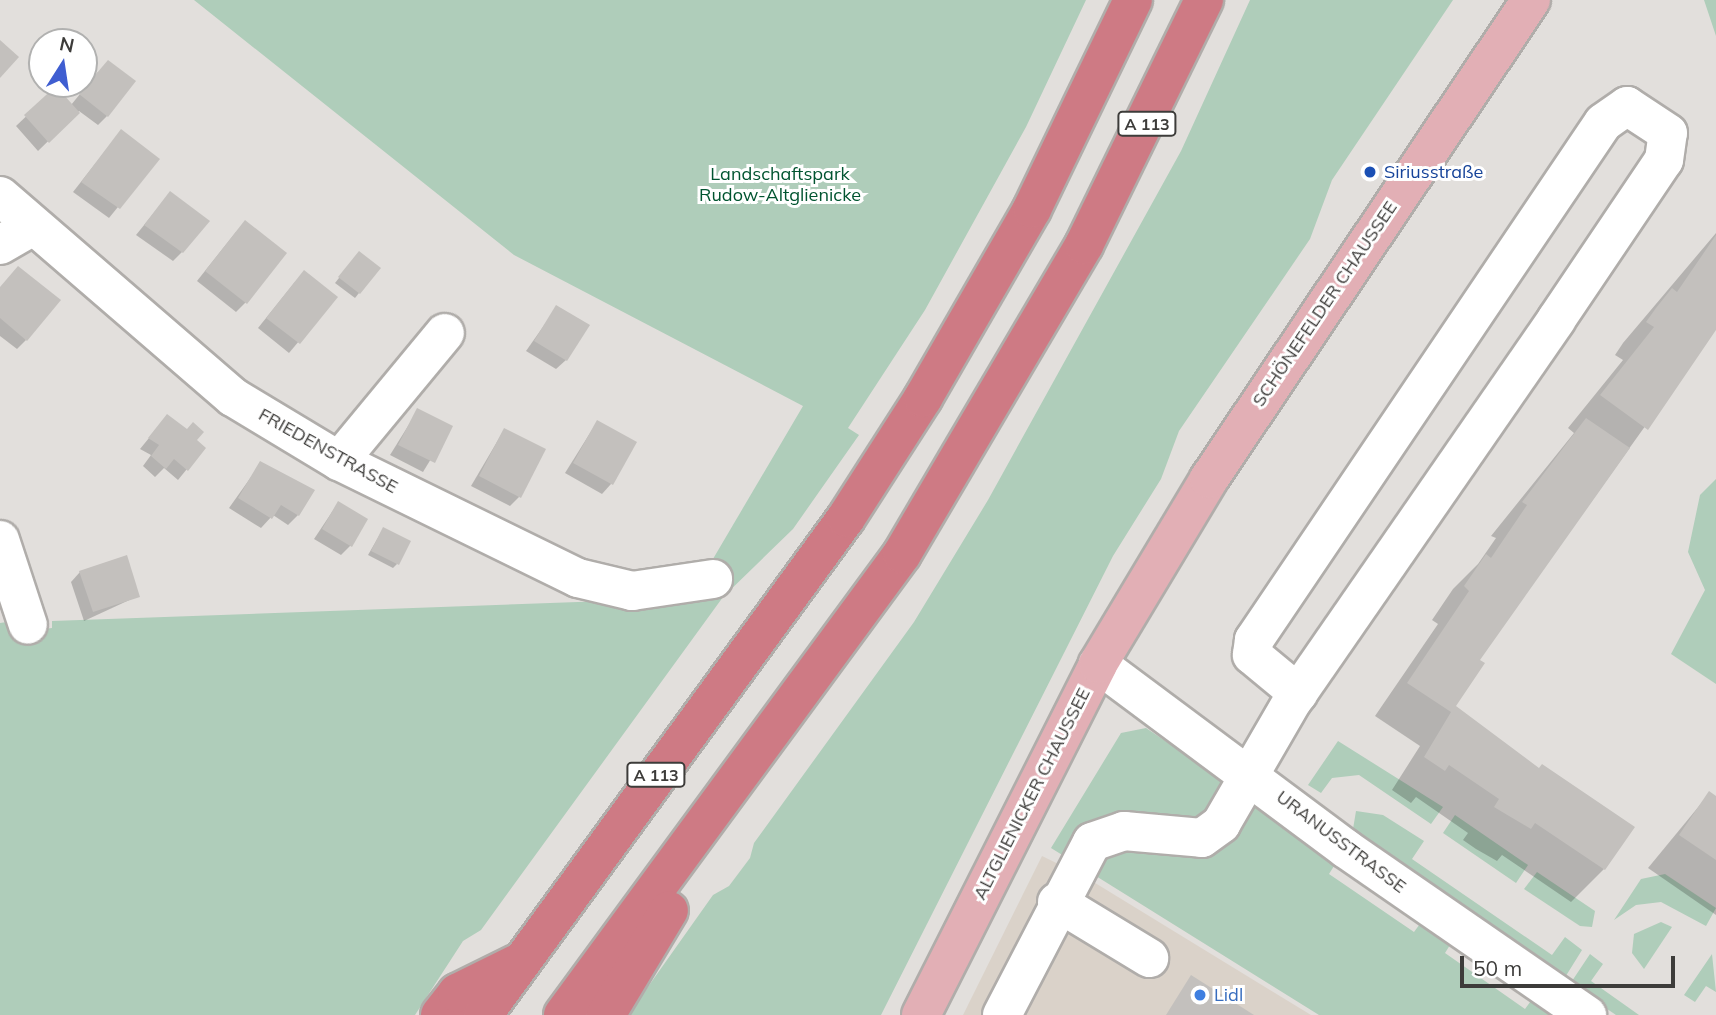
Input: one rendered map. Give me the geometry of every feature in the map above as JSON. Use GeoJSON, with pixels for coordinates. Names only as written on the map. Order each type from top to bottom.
{"type":"FeatureCollection","features":[{"type":"Feature","properties":{"kind":"highway","name":"A 113"},"geometry":{"type":"LineString","coordinates":[[483,1015],[518,963],[846,518],[923,398],[1032,209],[1133,0]]}},
{"type":"Feature","properties":{"kind":"highway","name":"A 113"},"geometry":{"type":"LineString","coordinates":[[563,1015],[691,845],[902,554],[1084,246],[1204,0]]}},
{"type":"Feature","properties":{"kind":"highway"},"geometry":{"type":"LineString","coordinates":[[606,1015],[677,897],[691,845]]}},
{"type":"Feature","properties":{"kind":"highway"},"geometry":{"type":"LineString","coordinates":[[440,1015],[457,993],[518,963]]}},
{"type":"Feature","properties":{"kind":"main road","name":"SCHÖNEFELDER CHAUSSEE"},"geometry":{"type":"LineString","coordinates":[[1151,578],[1236,436],[1531,0]]}},
{"type":"Feature","properties":{"kind":"main road","name":"ALTGLIENICKER CHAUSSEE"},"geometry":{"type":"LineString","coordinates":[[921,1015],[1098,664],[1151,578]]}},
{"type":"Feature","properties":{"kind":"street"},"geometry":{"type":"LineString","coordinates":[[1002,1015],[1057,902],[1092,842],[1124,831],[1202,838],[1221,824],[1298,693],[1664,160],[1668,133],[1627,106],[1604,123],[1254,640],[1252,655],[1298,693]]}},
{"type":"Feature","properties":{"kind":"street","name":"FRIEDENSTRASSE"},"geometry":{"type":"LineString","coordinates":[[0,196],[15,236],[233,397],[339,461],[578,578],[632,591],[713,579]]}},
{"type":"Feature","properties":{"kind":"street"},"geometry":{"type":"LineString","coordinates":[[339,461],[446,333]]}},
{"type":"Feature","properties":{"kind":"street"},"geometry":{"type":"LineString","coordinates":[[0,540],[28,625]]}},
{"type":"Feature","properties":{"kind":"street","name":"URANUSSTRASSE"},"geometry":{"type":"LineString","coordinates":[[1098,664],[1568,1010]]}},
{"type":"Feature","properties":{"kind":"street"},"geometry":{"type":"LineString","coordinates":[[1057,902],[1149,958]]}},
{"type":"Feature","properties":{"kind":"shaded area"},"geometry":{"type":"Polygon","coordinates":[[[1042,856],[1087,878],[1311,1015],[963,1015],[1042,856]]]}},
{"type":"Feature","properties":{"kind":"green space","name":"Landschaftspark Rudow-Altglienicke"},"geometry":{"type":"Polygon","coordinates":[[[194,0],[1086,0],[1026,127],[925,310],[848,428],[859,435],[793,529],[723,597],[481,930],[463,941],[415,1015],[0,1015],[0,623],[7,622],[10,633],[52,628],[52,621],[690,598],[803,406],[514,255],[194,0]]]}},
{"type":"Feature","properties":{"kind":"green space"},"geometry":{"type":"Polygon","coordinates":[[[1250,0],[1453,0],[1332,180],[1310,239],[1179,431],[1161,479],[1113,556],[881,1015],[628,1015],[713,895],[729,886],[750,858],[754,843],[914,622],[988,500],[1181,151],[1250,0]]]}},
{"type":"Feature","properties":{"kind":"green space"},"geometry":{"type":"Polygon","coordinates":[[[1704,0],[1716,0],[1716,36],[1704,0]]]}},
{"type":"Feature","properties":{"kind":"green space"},"geometry":{"type":"Polygon","coordinates":[[[1716,479],[1716,684],[1671,654],[1705,590],[1688,552],[1700,495],[1716,479]]]}},
{"type":"Feature","properties":{"kind":"green space"},"geometry":{"type":"Polygon","coordinates":[[[1146,728],[1339,858],[1329,874],[1414,932],[1425,917],[1455,937],[1445,953],[1525,1009],[1536,994],[1567,1015],[1319,1015],[1051,848],[1121,733],[1146,728]]]}},
{"type":"Feature","properties":{"kind":"green space"},"geometry":{"type":"Polygon","coordinates":[[[1338,741],[1443,807],[1431,824],[1359,775],[1332,778],[1321,793],[1308,785],[1338,741]]]}},
{"type":"Feature","properties":{"kind":"green space"},"geometry":{"type":"Polygon","coordinates":[[[1356,811],[1383,815],[1424,841],[1412,859],[1552,955],[1565,937],[1582,950],[1564,979],[1353,829],[1356,811]]]}},
{"type":"Feature","properties":{"kind":"green space"},"geometry":{"type":"Polygon","coordinates":[[[1455,815],[1528,865],[1516,883],[1443,833],[1455,815]]]}},
{"type":"Feature","properties":{"kind":"green space"},"geometry":{"type":"Polygon","coordinates":[[[1537,872],[1595,911],[1592,927],[1580,926],[1524,889],[1537,872]]]}},
{"type":"Feature","properties":{"kind":"green space"},"geometry":{"type":"Polygon","coordinates":[[[1665,874],[1716,908],[1706,926],[1661,902],[1636,905],[1614,920],[1641,879],[1665,874]]]}},
{"type":"Feature","properties":{"kind":"green space"},"geometry":{"type":"Polygon","coordinates":[[[1661,922],[1672,927],[1644,969],[1632,953],[1634,934],[1661,922]]]}},
{"type":"Feature","properties":{"kind":"green space"},"geometry":{"type":"Polygon","coordinates":[[[1590,954],[1603,964],[1591,981],[1639,1015],[1616,1015],[1570,984],[1590,954]]]}},
{"type":"Feature","properties":{"kind":"green space"},"geometry":{"type":"Polygon","coordinates":[[[1712,954],[1716,992],[1706,986],[1695,1002],[1684,995],[1712,954]]]}},
{"type":"Feature","properties":{"kind":"building"},"geometry":{"type":"Polygon","coordinates":[[[0,40],[19,57],[0,78],[0,40]]]}},
{"type":"Feature","properties":{"kind":"building"},"geometry":{"type":"Polygon","coordinates":[[[108,60],[136,81],[108,117],[84,98],[98,98],[98,72],[108,60]]]}},
{"type":"Feature","properties":{"kind":"building"},"geometry":{"type":"Polygon","coordinates":[[[43,98],[67,98],[80,113],[49,143],[24,115],[43,98]]]}},
{"type":"Feature","properties":{"kind":"building"},"geometry":{"type":"Polygon","coordinates":[[[121,129],[160,159],[120,209],[81,182],[121,129]]]}},
{"type":"Feature","properties":{"kind":"building"},"geometry":{"type":"Polygon","coordinates":[[[170,191],[210,221],[183,253],[144,225],[170,191]]]}},
{"type":"Feature","properties":{"kind":"building"},"geometry":{"type":"Polygon","coordinates":[[[245,220],[287,253],[247,304],[205,271],[245,220]]]}},
{"type":"Feature","properties":{"kind":"building"},"geometry":{"type":"Polygon","coordinates":[[[1716,235],[1716,330],[1648,430],[1600,395],[1654,327],[1646,322],[1656,308],[1672,288],[1677,292],[1716,235]]]}},
{"type":"Feature","properties":{"kind":"building"},"geometry":{"type":"Polygon","coordinates":[[[359,251],[381,268],[360,294],[338,277],[359,251]]]}},
{"type":"Feature","properties":{"kind":"building"},"geometry":{"type":"Polygon","coordinates":[[[18,266],[61,300],[27,341],[0,318],[0,287],[18,266]]]}},
{"type":"Feature","properties":{"kind":"building"},"geometry":{"type":"Polygon","coordinates":[[[304,270],[338,297],[300,344],[266,318],[304,270]]]}},
{"type":"Feature","properties":{"kind":"building"},"geometry":{"type":"Polygon","coordinates":[[[556,305],[590,325],[567,361],[534,341],[556,305]]]}},
{"type":"Feature","properties":{"kind":"building"},"geometry":{"type":"Polygon","coordinates":[[[417,408],[453,426],[435,463],[398,445],[417,408]]]}},
{"type":"Feature","properties":{"kind":"building"},"geometry":{"type":"Polygon","coordinates":[[[167,414],[187,429],[193,422],[204,432],[197,440],[206,448],[188,471],[174,459],[166,469],[151,456],[159,445],[148,438],[167,414]]]}},
{"type":"Feature","properties":{"kind":"building"},"geometry":{"type":"Polygon","coordinates":[[[1586,418],[1630,448],[1480,660],[1485,663],[1456,706],[1539,768],[1542,764],[1635,827],[1605,870],[1535,823],[1531,829],[1494,807],[1499,799],[1449,765],[1445,771],[1424,757],[1451,712],[1407,683],[1469,591],[1464,586],[1486,554],[1491,558],[1527,505],[1522,502],[1586,418]]]}},
{"type":"Feature","properties":{"kind":"building"},"geometry":{"type":"Polygon","coordinates":[[[597,420],[637,442],[613,485],[573,463],[597,420]]]}},
{"type":"Feature","properties":{"kind":"building"},"geometry":{"type":"Polygon","coordinates":[[[504,428],[546,449],[521,498],[479,476],[504,428]]]}},
{"type":"Feature","properties":{"kind":"building"},"geometry":{"type":"Polygon","coordinates":[[[260,461],[315,490],[299,516],[281,505],[272,519],[238,498],[260,461]]]}},
{"type":"Feature","properties":{"kind":"building"},"geometry":{"type":"Polygon","coordinates":[[[338,501],[368,519],[352,547],[322,529],[338,501]]]}},
{"type":"Feature","properties":{"kind":"building"},"geometry":{"type":"Polygon","coordinates":[[[383,527],[411,541],[399,565],[371,551],[383,527]]]}},
{"type":"Feature","properties":{"kind":"building"},"geometry":{"type":"Polygon","coordinates":[[[127,555],[140,597],[93,612],[79,571],[127,555]]]}},
{"type":"Feature","properties":{"kind":"building"},"geometry":{"type":"Polygon","coordinates":[[[1709,791],[1716,796],[1716,860],[1679,835],[1709,791]]]}},
{"type":"Feature","properties":{"kind":"building","name":"Lidl"},"geometry":{"type":"Polygon","coordinates":[[[1191,975],[1254,1015],[1166,1015],[1191,975]]]}},
{"type":"Feature","properties":{"kind":"place","name":"Siriusstraße"},"geometry":{"type":"Point","coordinates":[1370,172]}},
{"type":"Feature","properties":{"kind":"place","name":"Lidl"},"geometry":{"type":"Point","coordinates":[1200,995]}}]}
